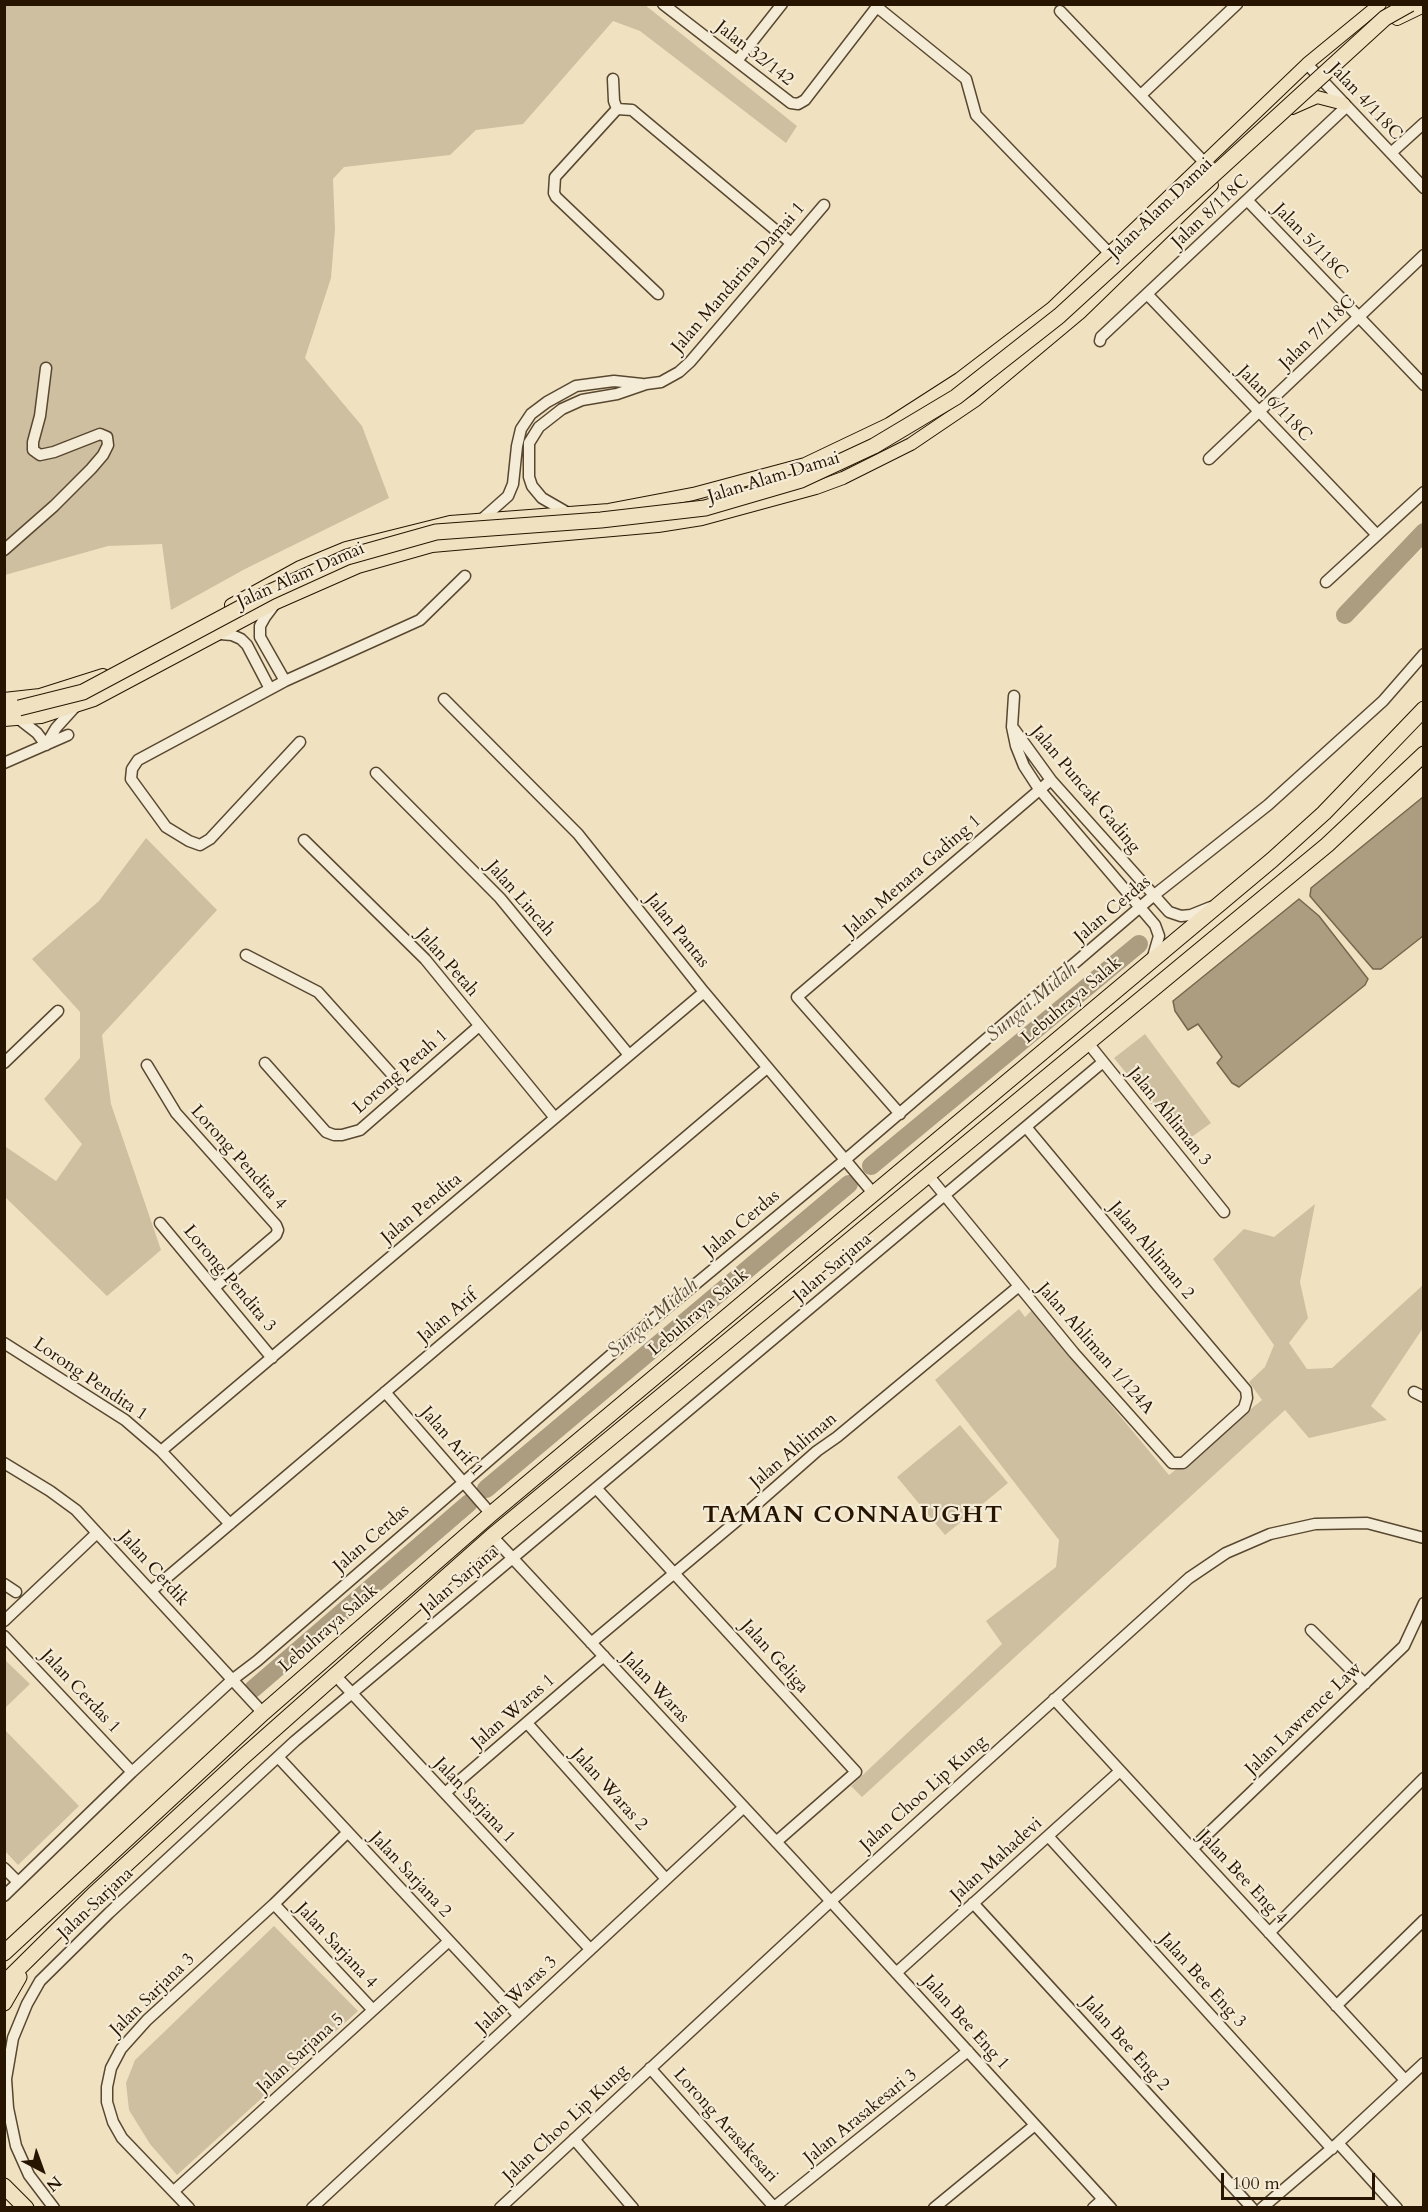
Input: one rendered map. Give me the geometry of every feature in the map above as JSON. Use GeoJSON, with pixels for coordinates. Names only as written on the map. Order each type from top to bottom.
{"type":"FeatureCollection","features":[{"type":"Feature","properties":{"kind":"highway"},"geometry":{"type":"LineString","coordinates":[[4,707],[81,688],[268,589],[346,554],[435,529],[602,517],[703,505],[799,477],[872,444],[954,395],[1057,313],[1380,12],[1394,4]]}},
{"type":"Feature","properties":{"kind":"highway"},"geometry":{"type":"LineString","coordinates":[[4,707],[19,708],[83,692],[270,592],[347,557],[436,532],[601,520],[705,508],[801,480],[874,446],[956,398],[1059,316],[1385,18],[1410,4]]}},
{"type":"Feature","properties":{"kind":"highway","name":"Lebuhraya Salak"},"geometry":{"type":"LineString","coordinates":[[4,1953],[262,1713],[491,1514],[1272,860],[1324,813],[1424,709]]}},
{"type":"Feature","properties":{"kind":"highway","name":"Lebuhraya Salak"},"geometry":{"type":"LineString","coordinates":[[4,1983],[93,1895],[334,1674],[492,1536],[1327,845],[1417,768],[1424,754]]}},
{"type":"Feature","properties":{"kind":"highway"},"geometry":{"type":"LineString","coordinates":[[4,1945],[32,1927]]}},
{"type":"Feature","properties":{"kind":"highway"},"geometry":{"type":"LineString","coordinates":[[4,2003],[32,1957]]}},
{"type":"Feature","properties":{"kind":"highway"},"geometry":{"type":"LineString","coordinates":[[4,2186],[26,2208]]}},
{"type":"Feature","properties":{"kind":"main road","name":"Jalan Alam Damai"},"geometry":{"type":"LineString","coordinates":[[4,699],[40,695],[103,676],[158,648],[300,567],[346,548],[442,524],[609,510],[693,494],[805,464],[889,424],[951,385],[1052,308],[1307,64],[1380,4]]}},
{"type":"Feature","properties":{"kind":"main road","name":"Jalan Alam Damai"},"geometry":{"type":"LineString","coordinates":[[4,720],[41,717],[94,700],[276,603],[358,567],[432,546],[694,521],[816,488],[843,478],[911,444],[976,400],[1080,313],[1321,80],[1391,22],[1424,6]]}},
{"type":"Feature","properties":{"kind":"main road"},"geometry":{"type":"LineString","coordinates":[[1292,108],[1317,98],[1345,105]]}},
{"type":"Feature","properties":{"kind":"street","name":"Jalan 32/142"},"geometry":{"type":"LineString","coordinates":[[663,4],[676,8],[737,62],[791,103],[798,104],[806,100],[878,6]]}},
{"type":"Feature","properties":{"kind":"street"},"geometry":{"type":"LineString","coordinates":[[737,62],[782,4]]}},
{"type":"Feature","properties":{"kind":"street"},"geometry":{"type":"LineString","coordinates":[[1142,95],[1235,5]]}},
{"type":"Feature","properties":{"kind":"street"},"geometry":{"type":"LineString","coordinates":[[878,6],[966,79],[976,115],[1125,269]]}},
{"type":"Feature","properties":{"kind":"street"},"geometry":{"type":"LineString","coordinates":[[1060,11],[1204,162]]}},
{"type":"Feature","properties":{"kind":"street","name":"Jalan 4/118C"},"geometry":{"type":"LineString","coordinates":[[1307,64],[1424,188]]}},
{"type":"Feature","properties":{"kind":"street"},"geometry":{"type":"LineString","coordinates":[[613,79],[614,101],[617,109]]}},
{"type":"Feature","properties":{"kind":"street","name":"Jalan 8/118C"},"geometry":{"type":"LineString","coordinates":[[1100,341],[1345,105]]}},
{"type":"Feature","properties":{"kind":"street"},"geometry":{"type":"LineString","coordinates":[[617,109],[633,110],[791,243]]}},
{"type":"Feature","properties":{"kind":"street"},"geometry":{"type":"LineString","coordinates":[[617,109],[555,177],[554,193],[555,197],[658,294]]}},
{"type":"Feature","properties":{"kind":"street"},"geometry":{"type":"LineString","coordinates":[[1391,153],[1424,123]]}},
{"type":"Feature","properties":{"kind":"street","name":"Jalan 5/118C"},"geometry":{"type":"LineString","coordinates":[[1247,200],[1424,385]]}},
{"type":"Feature","properties":{"kind":"street","name":"Jalan Mandarina Damai 1"},"geometry":{"type":"LineString","coordinates":[[481,520],[508,496],[513,484],[521,429],[531,414],[546,402],[576,386],[602,382],[646,384],[661,382],[679,372],[824,205]]}},
{"type":"Feature","properties":{"kind":"street","name":"Jalan 7/118C"},"geometry":{"type":"LineString","coordinates":[[1209,459],[1424,255]]}},
{"type":"Feature","properties":{"kind":"street","name":"Jalan 6/118C"},"geometry":{"type":"LineString","coordinates":[[1147,294],[1377,536]]}},
{"type":"Feature","properties":{"kind":"street"},"geometry":{"type":"LineString","coordinates":[[4,550],[92,469],[104,455],[108,445],[107,437],[100,434],[54,452],[40,455],[33,450],[46,368]]}},
{"type":"Feature","properties":{"kind":"street","name":"Jalan Mandarina Damai 1"},"geometry":{"type":"LineString","coordinates":[[568,513],[542,498],[532,486],[529,477],[529,443],[539,427],[554,414],[572,404],[592,397],[617,394],[646,384]]}},
{"type":"Feature","properties":{"kind":"street"},"geometry":{"type":"LineString","coordinates":[[567,391],[572,404]]}},
{"type":"Feature","properties":{"kind":"street"},"geometry":{"type":"LineString","coordinates":[[546,402],[554,414]]}},
{"type":"Feature","properties":{"kind":"street"},"geometry":{"type":"LineString","coordinates":[[1326,582],[1424,492]]}},
{"type":"Feature","properties":{"kind":"street"},"geometry":{"type":"LineString","coordinates":[[300,742],[210,839],[200,845],[166,827],[131,780],[132,769],[138,760],[285,681],[420,620],[465,576]]}},
{"type":"Feature","properties":{"kind":"street"},"geometry":{"type":"LineString","coordinates":[[276,603],[260,626],[260,637],[285,681]]}},
{"type":"Feature","properties":{"kind":"street"},"geometry":{"type":"LineString","coordinates":[[220,634],[232,635],[247,645],[270,689]]}},
{"type":"Feature","properties":{"kind":"street","name":"Jalan Cerdas"},"geometry":{"type":"LineString","coordinates":[[4,1896],[132,1772],[232,1680],[257,1661],[627,1341],[900,1114],[1153,896],[1268,805],[1383,701],[1424,654]]}},
{"type":"Feature","properties":{"kind":"street","name":"Jalan Puncak Gading"},"geometry":{"type":"LineString","coordinates":[[1014,696],[1012,726],[1016,746],[1024,766],[1039,789],[1155,925],[1159,936],[1152,960]]}},
{"type":"Feature","properties":{"kind":"street","name":"Jalan Pantas"},"geometry":{"type":"LineString","coordinates":[[444,699],[578,834],[704,992],[873,1193]]}},
{"type":"Feature","properties":{"kind":"street"},"geometry":{"type":"LineString","coordinates":[[46,745],[56,728],[75,707]]}},
{"type":"Feature","properties":{"kind":"street"},"geometry":{"type":"LineString","coordinates":[[19,719],[32,728],[46,745]]}},
{"type":"Feature","properties":{"kind":"street","name":"Jalan Puncak Gading"},"geometry":{"type":"LineString","coordinates":[[1012,726],[1051,780],[1169,912],[1181,916],[1191,915],[1221,903]]}},
{"type":"Feature","properties":{"kind":"street"},"geometry":{"type":"LineString","coordinates":[[4,763],[68,735]]}},
{"type":"Feature","properties":{"kind":"street","name":"Jalan Lincah"},"geometry":{"type":"LineString","coordinates":[[376,773],[500,898],[629,1056]]}},
{"type":"Feature","properties":{"kind":"street","name":"Jalan Menara Gading 1"},"geometry":{"type":"LineString","coordinates":[[900,1114],[797,997],[1051,780]]}},
{"type":"Feature","properties":{"kind":"street","name":"Jalan Petah"},"geometry":{"type":"LineString","coordinates":[[304,840],[425,959],[555,1118]]}},
{"type":"Feature","properties":{"kind":"street"},"geometry":{"type":"LineString","coordinates":[[246,955],[318,992],[406,1090]]}},
{"type":"Feature","properties":{"kind":"street","name":"Jalan Pendita"},"geometry":{"type":"LineString","coordinates":[[161,1451],[704,992]]}},
{"type":"Feature","properties":{"kind":"street"},"geometry":{"type":"LineString","coordinates":[[6,1058],[58,1011]]}},
{"type":"Feature","properties":{"kind":"street","name":"Lorong Petah 1"},"geometry":{"type":"LineString","coordinates":[[265,1063],[326,1132],[334,1135],[360,1130],[479,1026]]}},
{"type":"Feature","properties":{"kind":"street","name":"Jalan Ahliman 3"},"geometry":{"type":"LineString","coordinates":[[1088,1043],[1224,1212]]}},
{"type":"Feature","properties":{"kind":"street","name":"Jalan Sarjana"},"geometry":{"type":"LineString","coordinates":[[54,2208],[29,2175],[16,2146],[8,2108],[6,2079],[13,2038],[27,2004],[40,1981],[278,1757],[352,1693],[1103,1062]]}},
{"type":"Feature","properties":{"kind":"street","name":"Lorong Pendita 4"},"geometry":{"type":"LineString","coordinates":[[147,1065],[176,1113],[278,1230],[276,1235],[214,1288]]}},
{"type":"Feature","properties":{"kind":"street","name":"Jalan Arif"},"geometry":{"type":"LineString","coordinates":[[151,1591],[767,1068]]}},
{"type":"Feature","properties":{"kind":"street","name":"Jalan Ahliman 2"},"geometry":{"type":"LineString","coordinates":[[1026,1126],[1246,1390],[1247,1398]]}},
{"type":"Feature","properties":{"kind":"street","name":"Jalan Ahliman 1/124A"},"geometry":{"type":"LineString","coordinates":[[928,1175],[1074,1353],[1172,1463],[1183,1462],[1244,1408],[1247,1398]]}},
{"type":"Feature","properties":{"kind":"street","name":"Lorong Pendita 3"},"geometry":{"type":"LineString","coordinates":[[159,1223],[272,1358]]}},
{"type":"Feature","properties":{"kind":"street","name":"Jalan Ahliman"},"geometry":{"type":"LineString","coordinates":[[591,1642],[817,1451],[837,1437],[1018,1286]]}},
{"type":"Feature","properties":{"kind":"street","name":"Lorong Pendita 1"},"geometry":{"type":"LineString","coordinates":[[4,1343],[125,1420],[161,1451],[230,1524]]}},
{"type":"Feature","properties":{"kind":"street","name":"Jalan Arif 1"},"geometry":{"type":"LineString","coordinates":[[385,1392],[491,1514]]}},
{"type":"Feature","properties":{"kind":"street","name":"Jalan Cerdik"},"geometry":{"type":"LineString","coordinates":[[4,1463],[68,1504],[262,1713]]}},
{"type":"Feature","properties":{"kind":"street","name":"Jalan Geliga"},"geometry":{"type":"LineString","coordinates":[[596,1488],[856,1772],[776,1842]]}},
{"type":"Feature","properties":{"kind":"street","name":"Jalan Choo Lip Kung"},"geometry":{"type":"LineString","coordinates":[[500,2208],[831,1901],[1189,1578],[1226,1553],[1270,1534],[1316,1524],[1363,1523],[1424,1538]]}},
{"type":"Feature","properties":{"kind":"street"},"geometry":{"type":"LineString","coordinates":[[4,1621],[97,1533]]}},
{"type":"Feature","properties":{"kind":"street","name":"Jalan Waras"},"geometry":{"type":"LineString","coordinates":[[492,1536],[794,1861]]}},
{"type":"Feature","properties":{"kind":"street"},"geometry":{"type":"LineString","coordinates":[[4,1584],[16,1592]]}},
{"type":"Feature","properties":{"kind":"street","name":"Jalan Lawrence Law"},"geometry":{"type":"LineString","coordinates":[[1192,1849],[1404,1646],[1424,1603]]}},
{"type":"Feature","properties":{"kind":"street"},"geometry":{"type":"LineString","coordinates":[[1311,1630],[1365,1684]]}},
{"type":"Feature","properties":{"kind":"street","name":"Jalan Cerdas 1"},"geometry":{"type":"LineString","coordinates":[[4,1636],[132,1772]]}},
{"type":"Feature","properties":{"kind":"street","name":"Jalan Waras 1"},"geometry":{"type":"LineString","coordinates":[[445,1793],[604,1656]]}},
{"type":"Feature","properties":{"kind":"street","name":"Jalan Sarjana 1"},"geometry":{"type":"LineString","coordinates":[[334,1674],[590,1949]]}},
{"type":"Feature","properties":{"kind":"street","name":"Jalan Bee Eng 4"},"geometry":{"type":"LineString","coordinates":[[1054,1699],[1405,2080]]}},
{"type":"Feature","properties":{"kind":"street","name":"Jalan Waras 2"},"geometry":{"type":"LineString","coordinates":[[527,1723],[666,1879]]}},
{"type":"Feature","properties":{"kind":"street","name":"Jalan Sarjana 2"},"geometry":{"type":"LineString","coordinates":[[278,1757],[519,2016]]}},
{"type":"Feature","properties":{"kind":"street","name":"Jalan Mahadevi"},"geometry":{"type":"LineString","coordinates":[[896,1973],[1120,1771]]}},
{"type":"Feature","properties":{"kind":"street"},"geometry":{"type":"LineString","coordinates":[[1269,1933],[1424,1779]]}},
{"type":"Feature","properties":{"kind":"street","name":"Jalan Waras 3"},"geometry":{"type":"LineString","coordinates":[[312,2208],[744,1807]]}},
{"type":"Feature","properties":{"kind":"street","name":"Jalan Sarjana 3"},"geometry":{"type":"LineString","coordinates":[[189,2208],[133,2151],[117,2130],[107,2102],[111,2068],[121,2049],[147,2020],[274,1904],[348,1832]]}},
{"type":"Feature","properties":{"kind":"street","name":"Jalan Bee Eng 3"},"geometry":{"type":"LineString","coordinates":[[1048,1836],[1335,2146],[1397,2208]]}},
{"type":"Feature","properties":{"kind":"street","name":"Jalan Bee Eng 1"},"geometry":{"type":"LineString","coordinates":[[794,1861],[1107,2203]]}},
{"type":"Feature","properties":{"kind":"street"},"geometry":{"type":"LineString","coordinates":[[4,1868],[18,1882]]}},
{"type":"Feature","properties":{"kind":"street","name":"Jalan Bee Eng 2"},"geometry":{"type":"LineString","coordinates":[[973,1903],[1252,2208]]}},
{"type":"Feature","properties":{"kind":"street","name":"Jalan Sarjana 4"},"geometry":{"type":"LineString","coordinates":[[274,1904],[373,2010]]}},
{"type":"Feature","properties":{"kind":"street"},"geometry":{"type":"LineString","coordinates":[[1336,2006],[1424,1920]]}},
{"type":"Feature","properties":{"kind":"street","name":"Jalan Sarjana 5"},"geometry":{"type":"LineString","coordinates":[[174,2191],[449,1941]]}},
{"type":"Feature","properties":{"kind":"street","name":"Jalan Arasakesari 3"},"geometry":{"type":"LineString","coordinates":[[774,2207],[968,2051]]}},
{"type":"Feature","properties":{"kind":"street"},"geometry":{"type":"LineString","coordinates":[[1262,2208],[1335,2146],[1424,2063]]}},
{"type":"Feature","properties":{"kind":"street","name":"Lorong Arasakesari"},"geometry":{"type":"LineString","coordinates":[[651,2068],[774,2207]]}},
{"type":"Feature","properties":{"kind":"street"},"geometry":{"type":"LineString","coordinates":[[934,2208],[1035,2125]]}},
{"type":"Feature","properties":{"kind":"street"},"geometry":{"type":"LineString","coordinates":[[574,2139],[633,2208]]}},
{"type":"Feature","properties":{"kind":"street"},"geometry":{"type":"LineString","coordinates":[[1093,2208],[1107,2203]]}},
{"type":"Feature","properties":{"kind":"shaded area"},"geometry":{"type":"Polygon","coordinates":[[[5,5],[645,5],[797,126],[786,143],[640,31],[613,21],[523,124],[476,130],[450,155],[344,167],[333,179],[335,229],[331,278],[305,358],[362,426],[389,498],[245,569],[171,610],[162,544],[108,546],[5,575],[5,5]]]}},
{"type":"Feature","properties":{"kind":"shaded area"},"geometry":{"type":"Polygon","coordinates":[[[1423,797],[1423,936],[1381,969],[1373,969],[1310,896],[1311,888],[1423,797]]]}},
{"type":"Feature","properties":{"kind":"shaded area"},"geometry":{"type":"Polygon","coordinates":[[[146,838],[217,910],[102,1035],[111,1104],[161,1250],[107,1296],[5,1197],[5,1148],[56,1181],[82,1144],[44,1099],[80,1058],[80,1012],[32,959],[99,901],[146,838]]]}},
{"type":"Feature","properties":{"kind":"shaded area"},"geometry":{"type":"Polygon","coordinates":[[[1299,899],[1319,916],[1368,979],[1365,985],[1239,1087],[1232,1083],[1217,1063],[1222,1057],[1198,1024],[1188,1030],[1175,1011],[1173,1001],[1299,899]]]}},
{"type":"Feature","properties":{"kind":"shaded area"},"geometry":{"type":"Polygon","coordinates":[[[1145,1034],[1211,1123],[1193,1136],[1175,1134],[1114,1058],[1145,1034]]]}},
{"type":"Feature","properties":{"kind":"shaded area"},"geometry":{"type":"Polygon","coordinates":[[[1315,1204],[1300,1282],[1308,1318],[1289,1343],[1307,1369],[1332,1368],[1423,1285],[1423,1328],[1371,1406],[1387,1420],[1309,1438],[1285,1410],[862,1797],[851,1786],[1002,1644],[986,1621],[1056,1567],[1059,1540],[935,1380],[1019,1309],[1025,1317],[1032,1310],[1169,1475],[1262,1400],[1249,1382],[1265,1367],[1274,1345],[1213,1259],[1244,1229],[1274,1237],[1315,1204]]]}},
{"type":"Feature","properties":{"kind":"shaded area"},"geometry":{"type":"Polygon","coordinates":[[[960,1425],[1008,1483],[945,1535],[897,1477],[960,1425]]]}},
{"type":"Feature","properties":{"kind":"shaded area"},"geometry":{"type":"Polygon","coordinates":[[[5,1660],[30,1684],[5,1708],[5,1660]]]}},
{"type":"Feature","properties":{"kind":"shaded area"},"geometry":{"type":"Polygon","coordinates":[[[5,1730],[79,1806],[18,1865],[5,1851],[5,1730]]]}},
{"type":"Feature","properties":{"kind":"shaded area"},"geometry":{"type":"Polygon","coordinates":[[[274,1926],[358,2011],[177,2175],[150,2144],[129,2110],[126,2083],[135,2060],[274,1926]]]}},
{"type":"Feature","properties":{"kind":"waterway","name":"Sungai Midah"},"geometry":{"type":"LineString","coordinates":[[1345,615],[1424,532]]}},
{"type":"Feature","properties":{"kind":"waterway","name":"Sungai Midah"},"geometry":{"type":"LineString","coordinates":[[871,1166],[1139,944]]}},
{"type":"Feature","properties":{"kind":"waterway","name":"Sungai Midah"},"geometry":{"type":"LineString","coordinates":[[486,1489],[849,1184]]}},
{"type":"Feature","properties":{"kind":"waterway","name":"Sungai Midah"},"geometry":{"type":"LineString","coordinates":[[253,1689],[469,1503]]}},
{"type":"Feature","properties":{"kind":"district","name":"TAMAN CONNAUGHT"},"geometry":{"type":"Point","coordinates":[853,1516]}}]}
